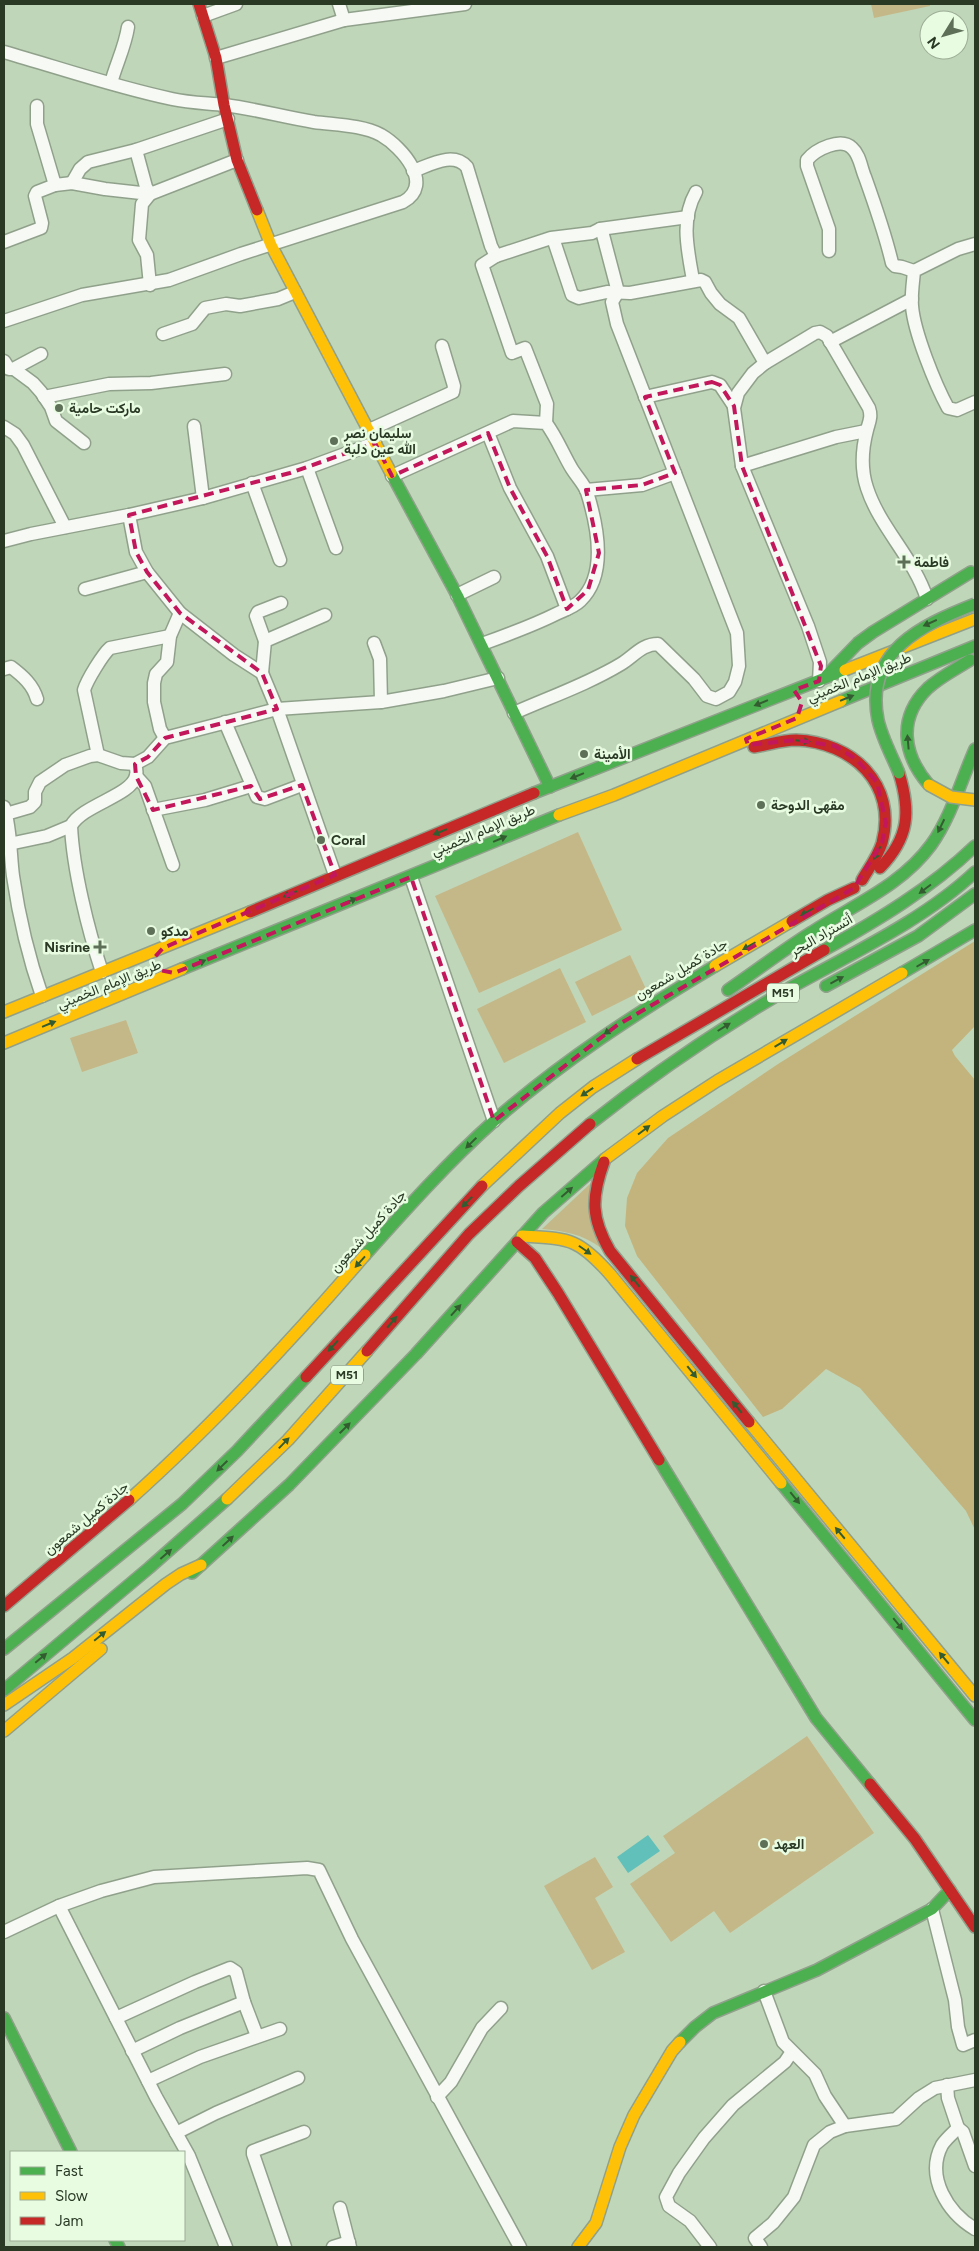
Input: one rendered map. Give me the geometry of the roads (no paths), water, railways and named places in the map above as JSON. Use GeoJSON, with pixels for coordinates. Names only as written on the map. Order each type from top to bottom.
{"type":"FeatureCollection","features":[{"type":"Feature","properties":{"kind":"main road"},"geometry":{"type":"LineString","coordinates":[[201,10],[216,58],[224,105],[237,160],[271,246],[457,595],[550,787]]}},
{"type":"Feature","properties":{"kind":"main road"},"geometry":{"type":"LineString","coordinates":[[821,680],[865,638],[973,570]]}},
{"type":"Feature","properties":{"kind":"main road"},"geometry":{"type":"LineString","coordinates":[[821,680],[886,633],[927,610],[970,594]]}},
{"type":"Feature","properties":{"kind":"main road"},"geometry":{"type":"LineString","coordinates":[[813,932],[819,919],[858,884],[882,866],[892,854],[907,824],[906,791],[878,720],[876,705],[879,679],[884,665],[892,652],[914,632],[975,604]]}},
{"type":"Feature","properties":{"kind":"main road","name":"طريق الإمام الخميني"},"geometry":{"type":"LineString","coordinates":[[4,1012],[550,787],[975,619]]}},
{"type":"Feature","properties":{"kind":"main road","name":"طريق الإمام الخميني"},"geometry":{"type":"LineString","coordinates":[[4,1043],[275,930],[412,877],[536,824],[614,795],[975,646]]}},
{"type":"Feature","properties":{"kind":"main road"},"geometry":{"type":"LineString","coordinates":[[975,657],[927,689],[914,707],[907,733],[911,760],[929,785],[951,797],[975,800]]}},
{"type":"Feature","properties":{"kind":"main road"},"geometry":{"type":"LineString","coordinates":[[787,692],[794,694],[802,702],[802,708],[797,718]]}},
{"type":"Feature","properties":{"kind":"main road"},"geometry":{"type":"LineString","coordinates":[[721,750],[740,750],[796,740],[834,746],[856,759],[878,782],[886,823],[882,843],[858,884]]}},
{"type":"Feature","properties":{"kind":"main road"},"geometry":{"type":"LineString","coordinates":[[721,995],[813,932],[874,896],[922,856],[943,823],[975,749]]}},
{"type":"Feature","properties":{"kind":"main road","name":"أتستراد البحر"},"geometry":{"type":"LineString","coordinates":[[672,1037],[914,897],[960,862],[975,846]]}},
{"type":"Feature","properties":{"kind":"main road","name":"M51"},"geometry":{"type":"LineString","coordinates":[[4,1690],[134,1582],[246,1482],[339,1385],[453,1251],[505,1199],[593,1122],[683,1053],[738,1018],[884,936],[973,874]]}},
{"type":"Feature","properties":{"kind":"main road","name":"جادة كميل شمعون"},"geometry":{"type":"LineString","coordinates":[[4,1606],[146,1487],[262,1372],[448,1165],[494,1121],[550,1074],[616,1026],[858,884]]}},
{"type":"Feature","properties":{"kind":"main road"},"geometry":{"type":"LineString","coordinates":[[816,991],[918,936],[975,894]]}},
{"type":"Feature","properties":{"kind":"main road"},"geometry":{"type":"LineString","coordinates":[[4,1731],[201,1565],[289,1485],[370,1402],[543,1213],[605,1159],[663,1116],[717,1081],[975,930]]}},
{"type":"Feature","properties":{"kind":"main road"},"geometry":{"type":"LineString","coordinates":[[163,948],[155,955],[153,967],[161,973],[174,973]]}},
{"type":"Feature","properties":{"kind":"main road"},"geometry":{"type":"LineString","coordinates":[[107,970],[126,970],[132,976],[131,985],[123,994]]}},
{"type":"Feature","properties":{"kind":"main road"},"geometry":{"type":"LineString","coordinates":[[672,1037],[705,1006]]}},
{"type":"Feature","properties":{"kind":"main road"},"geometry":{"type":"LineString","coordinates":[[683,1053],[703,1048],[733,1036]]}},
{"type":"Feature","properties":{"kind":"main road","name":"M51"},"geometry":{"type":"LineString","coordinates":[[4,1649],[128,1550],[194,1493],[236,1453],[400,1273],[484,1184],[536,1134],[579,1097],[672,1037]]}},
{"type":"Feature","properties":{"kind":"main road"},"geometry":{"type":"LineString","coordinates":[[605,1159],[596,1185],[593,1209],[595,1223],[610,1251],[975,1696]]}},
{"type":"Feature","properties":{"kind":"main road"},"geometry":{"type":"LineString","coordinates":[[520,1239],[552,1237],[572,1242],[592,1254],[975,1720]]}},
{"type":"Feature","properties":{"kind":"main road"},"geometry":{"type":"LineString","coordinates":[[520,1239],[558,1293],[816,1718],[915,1839],[975,1927]]}},
{"type":"Feature","properties":{"kind":"main road"},"geometry":{"type":"LineString","coordinates":[[4,1705],[73,1658],[166,1584],[181,1574],[201,1565]]}},
{"type":"Feature","properties":{"kind":"main road"},"geometry":{"type":"LineString","coordinates":[[578,2247],[596,2223],[620,2147],[634,2115],[672,2051],[694,2027],[713,2013],[817,1970],[932,1909],[950,1890]]}},
{"type":"Feature","properties":{"kind":"main road"},"geometry":{"type":"LineString","coordinates":[[4,2018],[70,2151]]}},
{"type":"Feature","properties":{"kind":"street"},"geometry":{"type":"LineString","coordinates":[[201,10],[236,4]]}},
{"type":"Feature","properties":{"kind":"street"},"geometry":{"type":"LineString","coordinates":[[339,4],[344,20]]}},
{"type":"Feature","properties":{"kind":"street"},"geometry":{"type":"LineString","coordinates":[[216,58],[344,20],[465,4]]}},
{"type":"Feature","properties":{"kind":"street"},"geometry":{"type":"LineString","coordinates":[[111,83],[118,60],[126,45],[128,27]]}},
{"type":"Feature","properties":{"kind":"street"},"geometry":{"type":"LineString","coordinates":[[4,52],[172,99],[224,105],[284,117],[361,128],[380,135],[394,145],[409,162],[418,186],[416,193],[403,202],[271,246],[241,254],[194,273],[150,285],[82,295],[4,321]]}},
{"type":"Feature","properties":{"kind":"street"},"geometry":{"type":"LineString","coordinates":[[37,106],[37,124],[55,185]]}},
{"type":"Feature","properties":{"kind":"street"},"geometry":{"type":"LineString","coordinates":[[72,183],[80,169],[88,162],[136,150],[228,119]]}},
{"type":"Feature","properties":{"kind":"street"},"geometry":{"type":"LineString","coordinates":[[829,251],[829,229],[807,166],[807,160],[811,155],[836,144],[846,144],[856,152],[876,205],[894,266],[914,271],[958,249],[975,244]]}},
{"type":"Feature","properties":{"kind":"street"},"geometry":{"type":"LineString","coordinates":[[136,150],[146,187],[150,194]]}},
{"type":"Feature","properties":{"kind":"street"},"geometry":{"type":"LineString","coordinates":[[413,171],[452,159],[462,161],[467,167],[496,256]]}},
{"type":"Feature","properties":{"kind":"street"},"geometry":{"type":"LineString","coordinates":[[4,242],[41,228],[42,222],[35,196],[37,192],[55,185],[72,183],[150,194],[237,160]]}},
{"type":"Feature","properties":{"kind":"street"},"geometry":{"type":"LineString","coordinates":[[693,280],[686,240],[691,201],[696,192]]}},
{"type":"Feature","properties":{"kind":"street"},"geometry":{"type":"LineString","coordinates":[[150,194],[142,204],[139,240],[147,255],[150,285]]}},
{"type":"Feature","properties":{"kind":"street"},"geometry":{"type":"LineString","coordinates":[[482,644],[528,628],[580,602],[596,572],[599,553],[586,490],[572,469],[555,435],[546,423],[547,404],[524,348],[512,352],[482,265],[496,256],[553,238],[592,233],[600,229],[688,217]]}},
{"type":"Feature","properties":{"kind":"street"},"geometry":{"type":"LineString","coordinates":[[514,713],[622,664],[639,650],[652,644],[658,644],[694,679],[707,696],[716,699],[723,696],[735,682],[739,666],[737,633],[614,312],[612,302],[618,292],[600,229]]}},
{"type":"Feature","properties":{"kind":"street"},"geometry":{"type":"LineString","coordinates":[[553,238],[572,295],[579,298],[630,292],[693,280],[705,282],[715,298],[739,318],[765,363]]}},
{"type":"Feature","properties":{"kind":"street"},"geometry":{"type":"LineString","coordinates":[[914,271],[912,299],[915,322],[948,408],[957,410],[975,402]]}},
{"type":"Feature","properties":{"kind":"street"},"geometry":{"type":"LineString","coordinates":[[163,334],[192,324],[205,308],[226,304],[240,306],[278,299],[295,292]]}},
{"type":"Feature","properties":{"kind":"street"},"geometry":{"type":"LineString","coordinates":[[830,342],[912,299]]}},
{"type":"Feature","properties":{"kind":"street"},"geometry":{"type":"LineString","coordinates":[[734,406],[743,385],[765,363],[815,333],[824,334],[869,408],[870,420],[866,431],[863,463],[867,488],[875,509],[918,576],[927,599]]}},
{"type":"Feature","properties":{"kind":"street"},"geometry":{"type":"LineString","coordinates":[[369,430],[453,392],[454,386],[442,346]]}},
{"type":"Feature","properties":{"kind":"street"},"geometry":{"type":"LineString","coordinates":[[9,365],[40,354]]}},
{"type":"Feature","properties":{"kind":"street"},"geometry":{"type":"LineString","coordinates":[[9,365],[33,383],[44,397],[56,421],[84,444]]}},
{"type":"Feature","properties":{"kind":"street"},"geometry":{"type":"LineString","coordinates":[[44,397],[109,384],[151,383],[225,374]]}},
{"type":"Feature","properties":{"kind":"street"},"geometry":{"type":"LineString","coordinates":[[645,397],[712,382],[720,384],[734,406],[742,466],[808,626],[820,662],[821,680]]}},
{"type":"Feature","properties":{"kind":"street"},"geometry":{"type":"LineString","coordinates":[[392,476],[513,421],[546,423]]}},
{"type":"Feature","properties":{"kind":"street"},"geometry":{"type":"LineString","coordinates":[[194,426],[203,498]]}},
{"type":"Feature","properties":{"kind":"street"},"geometry":{"type":"LineString","coordinates":[[4,427],[15,434],[22,445],[65,527]]}},
{"type":"Feature","properties":{"kind":"street"},"geometry":{"type":"LineString","coordinates":[[742,466],[836,437],[866,431]]}},
{"type":"Feature","properties":{"kind":"street"},"geometry":{"type":"LineString","coordinates":[[488,433],[510,488],[547,556],[567,609]]}},
{"type":"Feature","properties":{"kind":"street"},"geometry":{"type":"LineString","coordinates":[[4,542],[12,538],[203,498],[308,468],[375,442]]}},
{"type":"Feature","properties":{"kind":"street"},"geometry":{"type":"LineString","coordinates":[[308,468],[336,548]]}},
{"type":"Feature","properties":{"kind":"street"},"geometry":{"type":"LineString","coordinates":[[586,490],[642,485],[675,473]]}},
{"type":"Feature","properties":{"kind":"street"},"geometry":{"type":"LineString","coordinates":[[252,483],[280,560]]}},
{"type":"Feature","properties":{"kind":"street"},"geometry":{"type":"LineString","coordinates":[[129,515],[136,552],[147,572],[180,613],[234,655],[262,673]]}},
{"type":"Feature","properties":{"kind":"street"},"geometry":{"type":"LineString","coordinates":[[85,589],[147,572]]}},
{"type":"Feature","properties":{"kind":"street"},"geometry":{"type":"LineString","coordinates":[[457,595],[494,577]]}},
{"type":"Feature","properties":{"kind":"street"},"geometry":{"type":"LineString","coordinates":[[281,603],[258,612],[256,616],[265,641],[262,673],[277,709],[335,875]]}},
{"type":"Feature","properties":{"kind":"street"},"geometry":{"type":"LineString","coordinates":[[165,738],[160,729],[154,702],[154,683],[156,674],[167,662],[170,636],[180,613]]}},
{"type":"Feature","properties":{"kind":"street"},"geometry":{"type":"LineString","coordinates":[[265,641],[325,616]]}},
{"type":"Feature","properties":{"kind":"street"},"geometry":{"type":"LineString","coordinates":[[98,755],[84,690],[104,653],[110,648],[170,636]]}},
{"type":"Feature","properties":{"kind":"street"},"geometry":{"type":"LineString","coordinates":[[374,643],[380,659],[381,702]]}},
{"type":"Feature","properties":{"kind":"street"},"geometry":{"type":"LineString","coordinates":[[4,669],[12,667],[24,676],[37,699]]}},
{"type":"Feature","properties":{"kind":"street"},"geometry":{"type":"LineString","coordinates":[[7,841],[47,836],[71,826],[78,817],[126,788],[136,770],[165,738],[277,709],[381,702],[452,690],[498,678]]}},
{"type":"Feature","properties":{"kind":"street"},"geometry":{"type":"LineString","coordinates":[[225,722],[254,794],[260,799],[302,785]]}},
{"type":"Feature","properties":{"kind":"street"},"geometry":{"type":"LineString","coordinates":[[42,996],[20,919],[7,841],[5,810],[32,805],[37,785],[42,779],[55,771],[90,756],[98,755],[136,770],[143,781],[174,865]]}},
{"type":"Feature","properties":{"kind":"street"},"geometry":{"type":"LineString","coordinates":[[153,810],[196,802],[251,786]]}},
{"type":"Feature","properties":{"kind":"street"},"geometry":{"type":"LineString","coordinates":[[71,826],[73,847],[88,923],[107,970]]}},
{"type":"Feature","properties":{"kind":"street"},"geometry":{"type":"LineString","coordinates":[[412,877],[494,1121]]}},
{"type":"Feature","properties":{"kind":"street"},"geometry":{"type":"LineString","coordinates":[[4,1932],[59,1906],[154,1877],[307,1868],[319,1870],[324,1877],[333,1902],[520,2247]]}},
{"type":"Feature","properties":{"kind":"street"},"geometry":{"type":"LineString","coordinates":[[59,1906],[132,2051],[189,2156],[226,2247]]}},
{"type":"Feature","properties":{"kind":"street"},"geometry":{"type":"LineString","coordinates":[[932,1909],[955,2000],[960,2038],[963,2045],[975,2040]]}},
{"type":"Feature","properties":{"kind":"street"},"geometry":{"type":"LineString","coordinates":[[116,2018],[230,1968],[236,1972],[244,2002],[257,2036]]}},
{"type":"Feature","properties":{"kind":"street"},"geometry":{"type":"LineString","coordinates":[[764,1991],[783,2042],[791,2053],[815,2074],[825,2096],[845,2126]]}},
{"type":"Feature","properties":{"kind":"street"},"geometry":{"type":"LineString","coordinates":[[132,2051],[180,2028],[244,2002]]}},
{"type":"Feature","properties":{"kind":"street"},"geometry":{"type":"LineString","coordinates":[[437,2097],[451,2082],[482,2028],[501,2008]]}},
{"type":"Feature","properties":{"kind":"street"},"geometry":{"type":"LineString","coordinates":[[148,2081],[200,2057],[280,2029]]}},
{"type":"Feature","properties":{"kind":"street"},"geometry":{"type":"LineString","coordinates":[[710,2247],[690,2221],[669,2206],[666,2196],[679,2173],[704,2138],[733,2105],[785,2062],[791,2053]]}},
{"type":"Feature","properties":{"kind":"street"},"geometry":{"type":"LineString","coordinates":[[176,2133],[216,2113],[298,2078]]}},
{"type":"Feature","properties":{"kind":"street"},"geometry":{"type":"LineString","coordinates":[[761,2247],[756,2238],[777,2218],[794,2197],[814,2145],[830,2132],[845,2126],[896,2119],[919,2098],[936,2088],[974,2082]]}},
{"type":"Feature","properties":{"kind":"street"},"geometry":{"type":"LineString","coordinates":[[947,2085],[948,2098],[958,2128],[963,2132],[975,2166]]}},
{"type":"Feature","properties":{"kind":"street"},"geometry":{"type":"LineString","coordinates":[[958,2128],[943,2144],[936,2176],[943,2196],[957,2215],[975,2229]]}},
{"type":"Feature","properties":{"kind":"street"},"geometry":{"type":"LineString","coordinates":[[285,2247],[253,2154],[254,2151],[269,2144],[304,2132]]}},
{"type":"Feature","properties":{"kind":"street"},"geometry":{"type":"LineString","coordinates":[[333,2247],[350,2245],[340,2208]]}},
{"type":"Feature","properties":{"kind":"water"},"geometry":{"type":"Polygon","coordinates":[[[648,1835],[660,1851],[628,1873],[617,1857],[648,1835]]]}},
{"type":"Feature","properties":{"kind":"place","name":"ماركت حامية"},"geometry":{"type":"Point","coordinates":[59,408]}},
{"type":"Feature","properties":{"kind":"place","name":"سليمان نصر الله عين دلبة"},"geometry":{"type":"Point","coordinates":[334,441]}},
{"type":"Feature","properties":{"kind":"place","name":"فاطمة"},"geometry":{"type":"Point","coordinates":[904,562]}},
{"type":"Feature","properties":{"kind":"place","name":"الأمينة"},"geometry":{"type":"Point","coordinates":[584,754]}},
{"type":"Feature","properties":{"kind":"place","name":"مقهى الدوحة"},"geometry":{"type":"Point","coordinates":[761,805]}},
{"type":"Feature","properties":{"kind":"place","name":"Coral"},"geometry":{"type":"Point","coordinates":[321,840]}},
{"type":"Feature","properties":{"kind":"place","name":"مدكو"},"geometry":{"type":"Point","coordinates":[151,931]}},
{"type":"Feature","properties":{"kind":"place","name":"Nisrine"},"geometry":{"type":"Point","coordinates":[100,947]}},
{"type":"Feature","properties":{"kind":"place","name":"العهد"},"geometry":{"type":"Point","coordinates":[764,1844]}}]}
